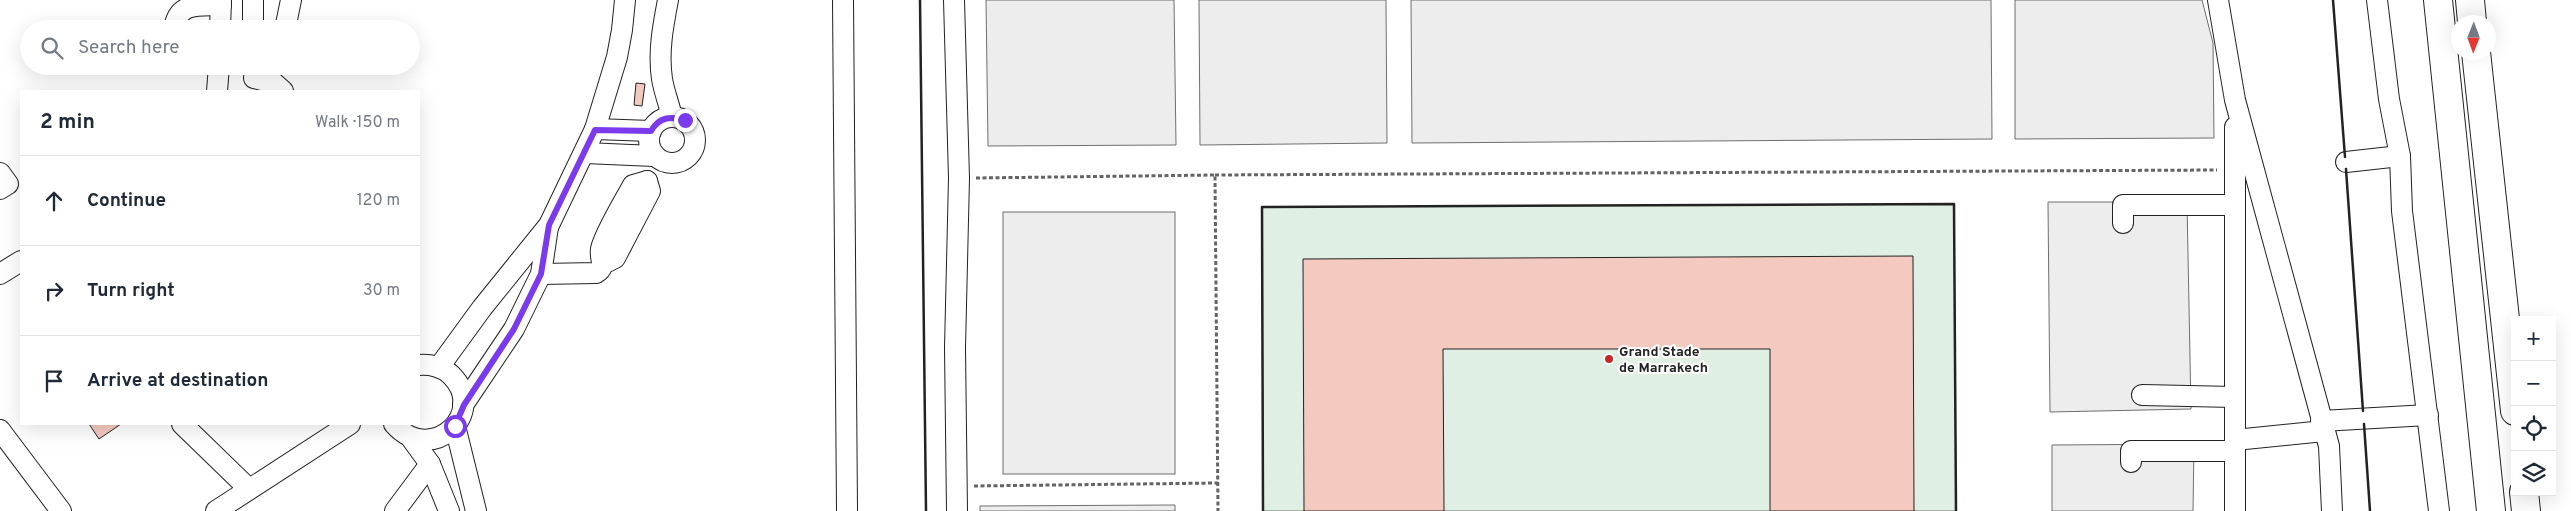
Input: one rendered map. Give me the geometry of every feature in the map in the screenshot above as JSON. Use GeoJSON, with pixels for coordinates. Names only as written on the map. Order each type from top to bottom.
{"type":"FeatureCollection","features":[{"type":"Feature","properties":{"kind":"highway"},"geometry":{"type":"LineString","coordinates":[[2438,0],[2491,511]]}},
{"type":"Feature","properties":{"kind":"highway"},"geometry":{"type":"LineString","coordinates":[[2470,0],[2471,15]]}},
{"type":"Feature","properties":{"kind":"highway"},"geometry":{"type":"LineString","coordinates":[[2477,60],[2514,406]]}},
{"type":"Feature","properties":{"kind":"highway"},"geometry":{"type":"LineString","coordinates":[[2524,496],[2526,511]]}},
{"type":"Feature","properties":{"kind":"street"},"geometry":{"type":"LineString","coordinates":[[252,20],[253,0]]}},
{"type":"Feature","properties":{"kind":"street"},"geometry":{"type":"LineString","coordinates":[[287,20],[291,0]]}},
{"type":"Feature","properties":{"kind":"street"},"geometry":{"type":"LineString","coordinates":[[464,405],[457,382],[449,373],[424,365],[482,308],[549,225],[595,130],[617,57],[625,0]]}},
{"type":"Feature","properties":{"kind":"street"},"geometry":{"type":"LineString","coordinates":[[668,0],[662,36],[661,59],[662,79],[672,117]]}},
{"type":"Feature","properties":{"kind":"street"},"geometry":{"type":"LineString","coordinates":[[843,0],[847,511]]}},
{"type":"Feature","properties":{"kind":"street"},"geometry":{"type":"LineString","coordinates":[[954,0],[959,178],[956,348],[957,511]]}},
{"type":"Feature","properties":{"kind":"street"},"geometry":{"type":"LineString","coordinates":[[2218,0],[2236,100],[2329,446],[2332,470],[2332,511]]}},
{"type":"Feature","properties":{"kind":"street"},"geometry":{"type":"LineString","coordinates":[[2377,0],[2389,99],[2400,156],[2402,211],[2439,511]]}},
{"type":"Feature","properties":{"kind":"street"},"geometry":{"type":"LineString","coordinates":[[175,20],[181,11],[189,6],[221,3],[220,20]]}},
{"type":"Feature","properties":{"kind":"street"},"geometry":{"type":"LineString","coordinates":[[217,90],[218,75]]}},
{"type":"Feature","properties":{"kind":"street"},"geometry":{"type":"LineString","coordinates":[[253,79],[274,83],[282,90]]}},
{"type":"Feature","properties":{"kind":"street"},"geometry":{"type":"LineString","coordinates":[[2235,511],[2236,100]]}},
{"type":"Feature","properties":{"kind":"street"},"geometry":{"type":"LineString","coordinates":[[585,153],[657,158],[672,164],[685,160],[694,150],[696,136],[690,124],[672,117],[659,120],[651,131],[649,144],[657,158]]}},
{"type":"Feature","properties":{"kind":"street"},"geometry":{"type":"LineString","coordinates":[[595,130],[651,131]]}},
{"type":"Feature","properties":{"kind":"street"},"geometry":{"type":"LineString","coordinates":[[2346,162],[2400,156]]}},
{"type":"Feature","properties":{"kind":"street"},"geometry":{"type":"LineString","coordinates":[[541,274],[596,273],[600,271],[603,264],[601,248],[633,185],[647,182],[657,158]]}},
{"type":"Feature","properties":{"kind":"street"},"geometry":{"type":"LineString","coordinates":[[0,173],[8,184],[0,189]]}},
{"type":"Feature","properties":{"kind":"street"},"geometry":{"type":"LineString","coordinates":[[2122,223],[2123,205],[2235,205]]}},
{"type":"Feature","properties":{"kind":"street"},"geometry":{"type":"LineString","coordinates":[[411,438],[435,439],[446,434],[455,426],[464,405],[514,329],[541,274],[549,225]]}},
{"type":"Feature","properties":{"kind":"street"},"geometry":{"type":"LineString","coordinates":[[0,274],[20,263]]}},
{"type":"Feature","properties":{"kind":"street"},"geometry":{"type":"LineString","coordinates":[[2142,395],[2234,397]]}},
{"type":"Feature","properties":{"kind":"street"},"geometry":{"type":"LineString","coordinates":[[2131,462],[2131,451],[2235,445],[2323,426],[2428,415]]}},
{"type":"Feature","properties":{"kind":"street"},"geometry":{"type":"LineString","coordinates":[[183,425],[249,489]]}},
{"type":"Feature","properties":{"kind":"street"},"geometry":{"type":"LineString","coordinates":[[216,511],[335,436],[349,425]]}},
{"type":"Feature","properties":{"kind":"street"},"geometry":{"type":"LineString","coordinates":[[395,425],[411,438],[430,464],[450,511]]}},
{"type":"Feature","properties":{"kind":"street"},"geometry":{"type":"LineString","coordinates":[[455,426],[476,511]]}},
{"type":"Feature","properties":{"kind":"street"},"geometry":{"type":"LineString","coordinates":[[0,430],[61,511]]}},
{"type":"Feature","properties":{"kind":"street"},"geometry":{"type":"LineString","coordinates":[[395,511],[430,464]]}},
{"type":"Feature","properties":{"kind":"path"},"geometry":{"type":"LineString","coordinates":[[959,178],[2235,170]]}},
{"type":"Feature","properties":{"kind":"path"},"geometry":{"type":"LineString","coordinates":[[1215,175],[1218,511]]}},
{"type":"Feature","properties":{"kind":"path"},"geometry":{"type":"LineString","coordinates":[[957,486],[1218,483]]}},
{"type":"Feature","properties":{"kind":"green space","name":"Grand Stade de Marrakech"},"geometry":{"type":"Polygon","coordinates":[[[1954,204],[1956,511],[1263,511],[1262,207],[1954,204]]]}},
{"type":"Feature","properties":{"kind":"shaded area"},"geometry":{"type":"Polygon","coordinates":[[[986,0],[1174,0],[1176,145],[988,146],[986,0]]]}},
{"type":"Feature","properties":{"kind":"shaded area"},"geometry":{"type":"Polygon","coordinates":[[[1199,0],[1386,0],[1387,143],[1200,145],[1199,0]]]}},
{"type":"Feature","properties":{"kind":"shaded area"},"geometry":{"type":"Polygon","coordinates":[[[1411,0],[1991,0],[1992,139],[1412,143],[1411,0]]]}},
{"type":"Feature","properties":{"kind":"shaded area"},"geometry":{"type":"Polygon","coordinates":[[[2015,0],[2202,0],[2213,43],[2214,138],[2015,139],[2015,0]]]}},
{"type":"Feature","properties":{"kind":"shaded area"},"geometry":{"type":"Polygon","coordinates":[[[2048,202],[2187,202],[2191,409],[2050,412],[2048,202]]]}},
{"type":"Feature","properties":{"kind":"shaded area"},"geometry":{"type":"Polygon","coordinates":[[[1003,212],[1175,212],[1175,474],[1003,474],[1003,212]]]}},
{"type":"Feature","properties":{"kind":"shaded area"},"geometry":{"type":"Polygon","coordinates":[[[2194,444],[2193,511],[2052,511],[2052,445],[2194,444]]]}},
{"type":"Feature","properties":{"kind":"shaded area"},"geometry":{"type":"Polygon","coordinates":[[[1175,505],[1175,511],[980,511],[980,506],[1175,505]]]}},
{"type":"Feature","properties":{"kind":"building"},"geometry":{"type":"Polygon","coordinates":[[[636,83],[645,84],[642,106],[634,105],[636,83]]]}},
{"type":"Feature","properties":{"kind":"building"},"geometry":{"type":"Polygon","coordinates":[[[1913,256],[1914,511],[1770,511],[1770,349],[1443,349],[1444,511],[1304,511],[1303,259],[1913,256]]]}},
{"type":"Feature","properties":{"kind":"building"},"geometry":{"type":"Polygon","coordinates":[[[90,425],[120,425],[99,439],[90,425]]]}},
{"type":"Feature","properties":{"kind":"wall"},"geometry":{"type":"LineString","coordinates":[[920,0],[926,511]]}},
{"type":"Feature","properties":{"kind":"wall"},"geometry":{"type":"LineString","coordinates":[[2333,0],[2345,157]]}},
{"type":"Feature","properties":{"kind":"wall"},"geometry":{"type":"LineString","coordinates":[[2346,169],[2363,411]]}},
{"type":"Feature","properties":{"kind":"wall"},"geometry":{"type":"LineString","coordinates":[[1263,511],[1262,207],[1954,204],[1956,511]]}},
{"type":"Feature","properties":{"kind":"wall"},"geometry":{"type":"LineString","coordinates":[[2364,424],[2370,511]]}},
{"type":"Feature","properties":{"kind":"place","name":"Grand Stade de Marrakech"},"geometry":{"type":"Point","coordinates":[1609,359]}},
{"type":"Feature","properties":{"kind":"route"},"geometry":{"type":"LineString","coordinates":[[455,426],[461,416],[464,405],[514,329],[541,274],[549,225],[595,130],[651,131],[659,120],[672,117],[685,120]]}}]}
